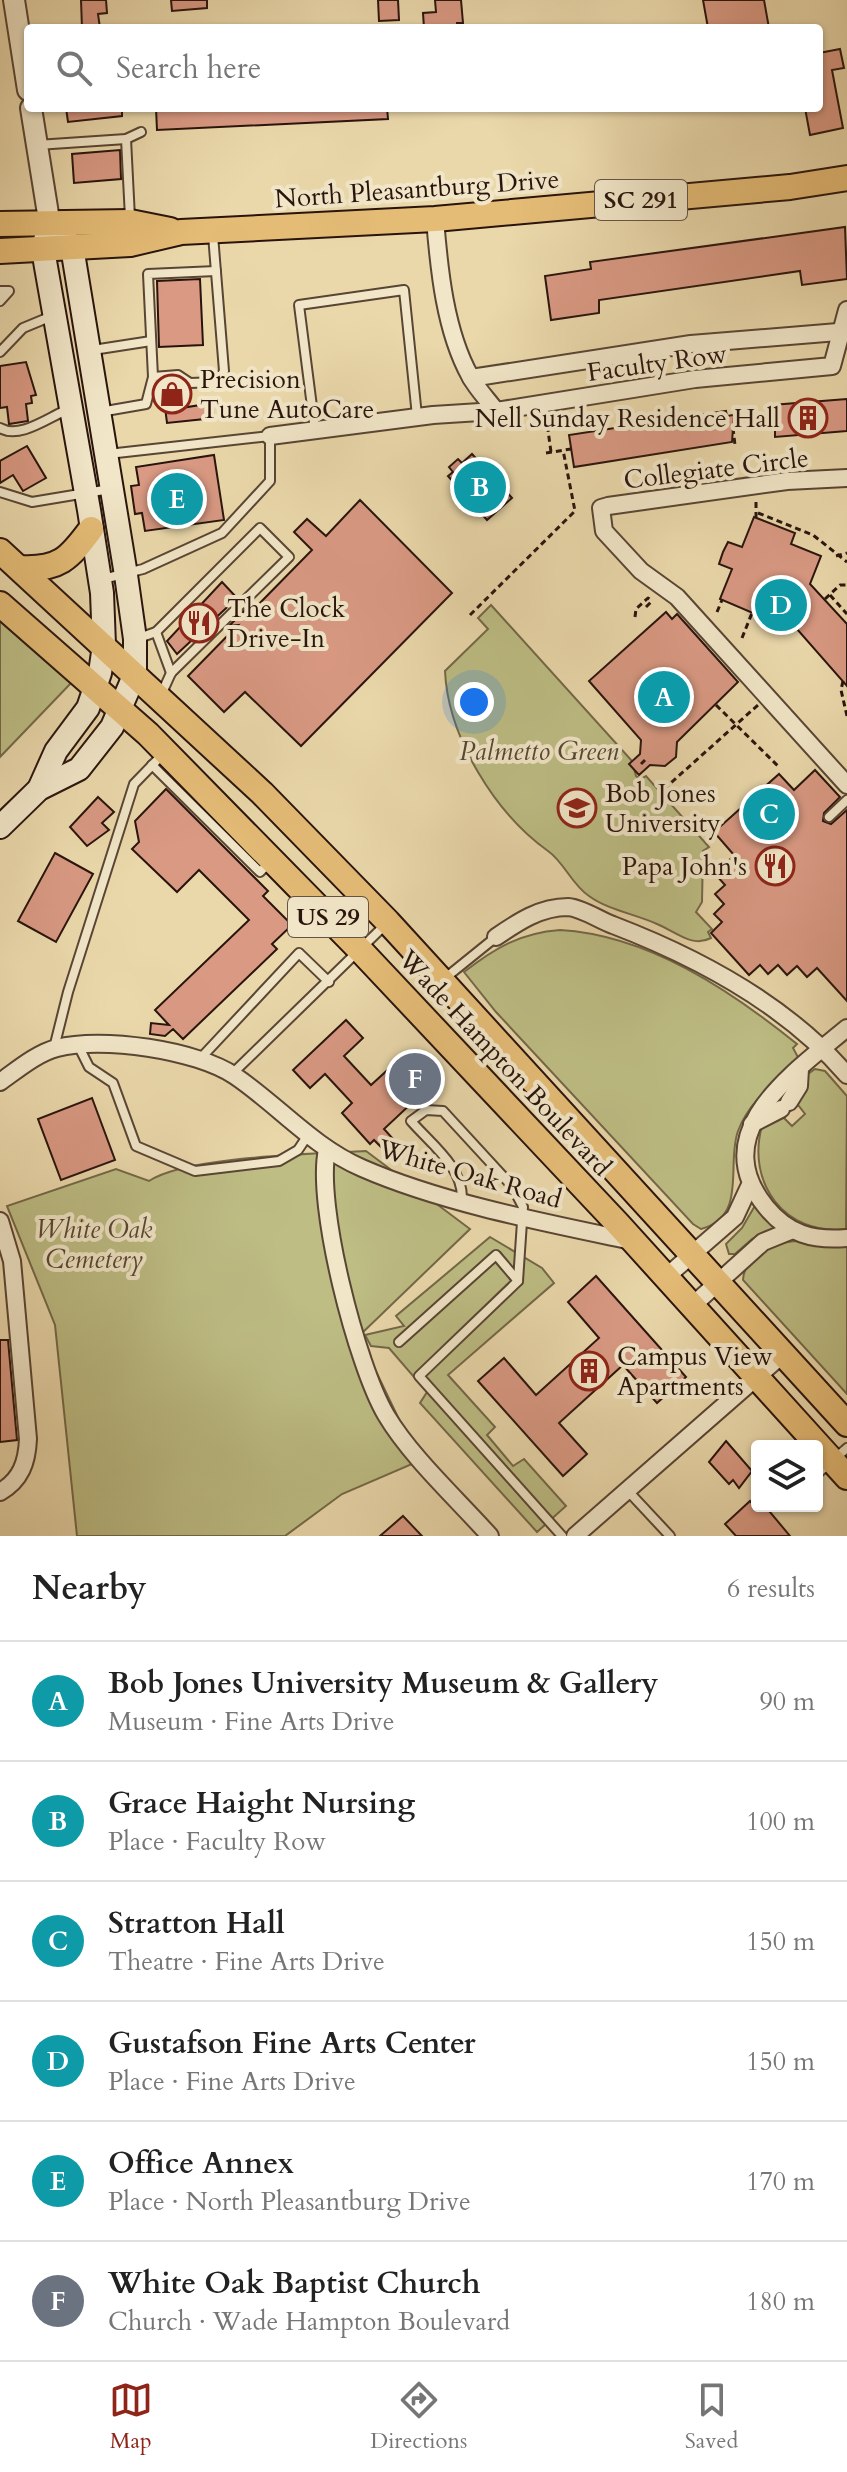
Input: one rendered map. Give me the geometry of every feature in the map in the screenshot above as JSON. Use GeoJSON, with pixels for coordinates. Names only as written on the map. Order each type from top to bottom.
{"type":"FeatureCollection","features":[{"type":"Feature","properties":{"kind":"main road","name":"North Pleasantburg Drive"},"geometry":{"type":"LineString","coordinates":[[0,251],[130,244],[181,232],[435,219],[790,187],[847,178]]}},
{"type":"Feature","properties":{"kind":"main road","name":"North Pleasantburg Drive"},"geometry":{"type":"LineString","coordinates":[[0,224],[49,220],[130,222],[181,232]]}},
{"type":"Feature","properties":{"kind":"main road"},"geometry":{"type":"LineString","coordinates":[[0,827],[39,789],[79,769],[102,742],[121,712],[146,636],[126,575],[72,247],[49,220]]}},
{"type":"Feature","properties":{"kind":"main road"},"geometry":{"type":"LineString","coordinates":[[39,789],[56,751],[88,708],[96,691],[104,645],[100,580],[43,249],[49,220]]}},
{"type":"Feature","properties":{"kind":"main road"},"geometry":{"type":"LineString","coordinates":[[20,568],[40,569],[66,561],[91,529]]}},
{"type":"Feature","properties":{"kind":"main road","name":"Wade Hampton Boulevard"},"geometry":{"type":"LineString","coordinates":[[0,551],[201,737],[388,922],[847,1424]]}},
{"type":"Feature","properties":{"kind":"main road","name":"Wade Hampton Boulevard"},"geometry":{"type":"LineString","coordinates":[[0,604],[121,712],[165,760],[361,951],[569,1172],[836,1465]]}},
{"type":"Feature","properties":{"kind":"main road"},"geometry":{"type":"LineString","coordinates":[[165,760],[201,737]]}},
{"type":"Feature","properties":{"kind":"main road"},"geometry":{"type":"LineString","coordinates":[[275,864],[307,839]]}},
{"type":"Feature","properties":{"kind":"main road"},"geometry":{"type":"LineString","coordinates":[[569,1172],[592,1147]]}},
{"type":"Feature","properties":{"kind":"street"},"geometry":{"type":"LineString","coordinates":[[14,0],[24,64]]}},
{"type":"Feature","properties":{"kind":"street"},"geometry":{"type":"LineString","coordinates":[[32,112],[49,220]]}},
{"type":"Feature","properties":{"kind":"street"},"geometry":{"type":"LineString","coordinates":[[435,219],[438,256],[451,322],[471,378],[496,411]]}},
{"type":"Feature","properties":{"kind":"street","name":"Faculty Row"},"geometry":{"type":"LineString","coordinates":[[496,411],[695,379],[832,366],[838,332],[847,310]]}},
{"type":"Feature","properties":{"kind":"street","name":"Faculty Row"},"geometry":{"type":"LineString","coordinates":[[471,378],[691,344],[838,332]]}},
{"type":"Feature","properties":{"kind":"street"},"geometry":{"type":"LineString","coordinates":[[270,436],[417,417],[496,411]]}},
{"type":"Feature","properties":{"kind":"street","name":"Collegiate Circle"},"geometry":{"type":"LineString","coordinates":[[847,478],[787,481],[608,506],[601,508],[599,517],[604,531],[641,571],[677,597],[847,785]]}},
{"type":"Feature","properties":{"kind":"street"},"geometry":{"type":"LineString","coordinates":[[496,937],[547,909],[572,907],[652,940],[716,972],[770,1006],[823,1048],[847,1075]]}},
{"type":"Feature","properties":{"kind":"street"},"geometry":{"type":"LineString","coordinates":[[666,1277],[735,1217],[749,1187],[745,1161],[747,1137],[756,1112],[847,1028]]}},
{"type":"Feature","properties":{"kind":"street","name":"White Oak Road"},"geometry":{"type":"LineString","coordinates":[[0,1082],[54,1048],[78,1044],[170,1053],[232,1074],[327,1150],[363,1169],[462,1199],[633,1242]]}},
{"type":"Feature","properties":{"kind":"street"},"geometry":{"type":"LineString","coordinates":[[752,1124],[785,1105],[799,1086],[800,1069]]}},
{"type":"Feature","properties":{"kind":"street"},"geometry":{"type":"LineString","coordinates":[[327,1150],[323,1169],[327,1210],[367,1373],[393,1424],[490,1536]]}},
{"type":"Feature","properties":{"kind":"street"},"geometry":{"type":"LineString","coordinates":[[749,1187],[790,1231],[817,1240],[847,1238]]}},
{"type":"Feature","properties":{"kind":"street"},"geometry":{"type":"LineString","coordinates":[[0,1221],[12,1261],[28,1439],[26,1461],[17,1479],[0,1492]]}},
{"type":"Feature","properties":{"kind":"street"},"geometry":{"type":"LineString","coordinates":[[692,1306],[763,1242],[790,1231]]}},
{"type":"Feature","properties":{"kind":"street"},"geometry":{"type":"LineString","coordinates":[[575,1536],[783,1354]]}},
{"type":"Feature","properties":{"kind":"lane"},"geometry":{"type":"LineString","coordinates":[[36,146],[126,139],[141,132]]}},
{"type":"Feature","properties":{"kind":"lane"},"geometry":{"type":"LineString","coordinates":[[126,139],[130,222]]}},
{"type":"Feature","properties":{"kind":"lane"},"geometry":{"type":"LineString","coordinates":[[153,377],[178,375],[190,383],[218,382],[224,371],[213,230]]}},
{"type":"Feature","properties":{"kind":"lane"},"geometry":{"type":"LineString","coordinates":[[100,413],[146,404],[153,377],[148,274],[216,271]]}},
{"type":"Feature","properties":{"kind":"lane"},"geometry":{"type":"LineString","coordinates":[[315,430],[299,305],[404,290],[417,417]]}},
{"type":"Feature","properties":{"kind":"lane"},"geometry":{"type":"LineString","coordinates":[[0,291],[9,291],[0,301]]}},
{"type":"Feature","properties":{"kind":"lane"},"geometry":{"type":"LineString","coordinates":[[0,352],[23,328],[53,316]]}},
{"type":"Feature","properties":{"kind":"lane"},"geometry":{"type":"LineString","coordinates":[[88,351],[151,341]]}},
{"type":"Feature","properties":{"kind":"lane"},"geometry":{"type":"LineString","coordinates":[[0,428],[6,432],[26,430],[69,409]]}},
{"type":"Feature","properties":{"kind":"lane"},"geometry":{"type":"LineString","coordinates":[[100,580],[126,575],[222,533],[270,481],[270,436],[107,454]]}},
{"type":"Feature","properties":{"kind":"lane"},"geometry":{"type":"LineString","coordinates":[[0,492],[32,502],[111,489]]}},
{"type":"Feature","properties":{"kind":"lane"},"geometry":{"type":"LineString","coordinates":[[160,698],[171,673],[289,557],[260,528],[146,636],[171,673]]}},
{"type":"Feature","properties":{"kind":"lane"},"geometry":{"type":"LineString","coordinates":[[54,1048],[68,992],[134,784],[165,760]]}},
{"type":"Feature","properties":{"kind":"lane"},"geometry":{"type":"LineString","coordinates":[[829,817],[847,800]]}},
{"type":"Feature","properties":{"kind":"lane"},"geometry":{"type":"LineString","coordinates":[[232,1074],[388,922]]}},
{"type":"Feature","properties":{"kind":"lane"},"geometry":{"type":"LineString","coordinates":[[441,982],[496,937]]}},
{"type":"Feature","properties":{"kind":"lane"},"geometry":{"type":"LineString","coordinates":[[199,1061],[299,953],[329,982]]}},
{"type":"Feature","properties":{"kind":"lane"},"geometry":{"type":"LineString","coordinates":[[78,1044],[89,1067],[113,1083],[136,1146],[195,1171],[279,1161],[298,1150],[308,1135]]}},
{"type":"Feature","properties":{"kind":"lane"},"geometry":{"type":"LineString","coordinates":[[462,1199],[462,1186],[454,1169],[411,1121],[426,1110],[443,1111],[512,1186],[523,1207],[523,1215],[518,1281],[419,1376],[562,1536]]}},
{"type":"Feature","properties":{"kind":"lane"},"geometry":{"type":"LineString","coordinates":[[399,1342],[496,1255],[518,1281]]}},
{"type":"Feature","properties":{"kind":"lane"},"geometry":{"type":"LineString","coordinates":[[627,1490],[670,1536]]}},
{"type":"Feature","properties":{"kind":"path"},"geometry":{"type":"LineString","coordinates":[[546,411],[549,453],[571,449]]}},
{"type":"Feature","properties":{"kind":"path"},"geometry":{"type":"LineString","coordinates":[[733,428],[735,445]]}},
{"type":"Feature","properties":{"kind":"path"},"geometry":{"type":"LineString","coordinates":[[470,615],[575,511],[563,450]]}},
{"type":"Feature","properties":{"kind":"path"},"geometry":{"type":"LineString","coordinates":[[756,501],[757,516],[813,535],[847,562]]}},
{"type":"Feature","properties":{"kind":"path"},"geometry":{"type":"LineString","coordinates":[[836,556],[847,553]]}},
{"type":"Feature","properties":{"kind":"path"},"geometry":{"type":"LineString","coordinates":[[825,599],[840,585],[847,585]]}},
{"type":"Feature","properties":{"kind":"path"},"geometry":{"type":"LineString","coordinates":[[830,595],[847,614]]}},
{"type":"Feature","properties":{"kind":"path"},"geometry":{"type":"LineString","coordinates":[[635,617],[636,609],[648,598],[652,601],[646,607]]}},
{"type":"Feature","properties":{"kind":"path"},"geometry":{"type":"LineString","coordinates":[[717,612],[722,600]]}},
{"type":"Feature","properties":{"kind":"path"},"geometry":{"type":"LineString","coordinates":[[742,638],[752,613]]}},
{"type":"Feature","properties":{"kind":"path"},"geometry":{"type":"LineString","coordinates":[[843,681],[841,690],[847,716]]}},
{"type":"Feature","properties":{"kind":"path"},"geometry":{"type":"LineString","coordinates":[[716,705],[779,767]]}},
{"type":"Feature","properties":{"kind":"path"},"geometry":{"type":"LineString","coordinates":[[664,789],[758,705]]}},
{"type":"Feature","properties":{"kind":"green space","name":"Palmetto Green"},"geometry":{"type":"Polygon","coordinates":[[[491,605],[632,761],[636,776],[641,779],[646,776],[709,847],[703,851],[702,902],[696,912],[712,929],[708,932],[711,938],[697,941],[684,938],[589,896],[554,856],[510,817],[493,795],[465,748],[448,696],[445,671],[488,629],[478,618],[491,605]]]}},
{"type":"Feature","properties":{"kind":"green space"},"geometry":{"type":"Polygon","coordinates":[[[0,621],[72,682],[0,757],[0,621]]]}},
{"type":"Feature","properties":{"kind":"green space"},"geometry":{"type":"Polygon","coordinates":[[[560,930],[625,942],[656,954],[716,986],[797,1044],[793,1048],[799,1059],[764,1092],[749,1110],[738,1131],[730,1201],[716,1223],[701,1229],[693,1224],[496,1012],[464,972],[509,943],[532,934],[560,930]]]}},
{"type":"Feature","properties":{"kind":"green space"},"geometry":{"type":"Polygon","coordinates":[[[815,1069],[825,1071],[847,1096],[846,1229],[824,1229],[788,1215],[775,1202],[765,1185],[760,1167],[762,1126],[782,1116],[792,1126],[805,1114],[795,1101],[808,1074],[815,1069]]]}},
{"type":"Feature","properties":{"kind":"green space","name":"White Oak Cemetery"},"geometry":{"type":"Polygon","coordinates":[[[366,1151],[470,1229],[359,1336],[419,1461],[342,1494],[285,1536],[77,1536],[55,1325],[7,1206],[116,1169],[149,1181],[191,1166],[221,1161],[366,1151]]]}},
{"type":"Feature","properties":{"kind":"green space"},"geometry":{"type":"Polygon","coordinates":[[[756,1204],[777,1227],[752,1239],[735,1254],[729,1254],[726,1244],[742,1228],[756,1204]]]}},
{"type":"Feature","properties":{"kind":"green space"},"geometry":{"type":"Polygon","coordinates":[[[490,1237],[542,1268],[554,1283],[448,1375],[495,1427],[487,1435],[513,1466],[524,1459],[566,1506],[537,1532],[420,1403],[427,1392],[389,1348],[371,1346],[365,1335],[404,1326],[396,1316],[490,1237]]]}},
{"type":"Feature","properties":{"kind":"green space"},"geometry":{"type":"Polygon","coordinates":[[[795,1241],[847,1245],[847,1394],[743,1280],[749,1264],[762,1252],[795,1241]]]}},
{"type":"Feature","properties":{"kind":"building"},"geometry":{"type":"Polygon","coordinates":[[[81,0],[106,0],[107,13],[98,14],[99,24],[82,24],[81,0]]]}},
{"type":"Feature","properties":{"kind":"building"},"geometry":{"type":"Polygon","coordinates":[[[171,0],[207,0],[207,8],[172,11],[171,0]]]}},
{"type":"Feature","properties":{"kind":"building"},"geometry":{"type":"Polygon","coordinates":[[[378,0],[398,0],[399,20],[379,21],[378,0]]]}},
{"type":"Feature","properties":{"kind":"building"},"geometry":{"type":"Polygon","coordinates":[[[435,0],[461,0],[463,23],[424,24],[423,13],[436,12],[435,0]]]}},
{"type":"Feature","properties":{"kind":"building"},"geometry":{"type":"Polygon","coordinates":[[[703,0],[764,0],[768,24],[707,24],[703,0]]]}},
{"type":"Feature","properties":{"kind":"building"},"geometry":{"type":"Polygon","coordinates":[[[840,49],[844,68],[832,70],[843,128],[810,135],[806,112],[823,112],[823,52],[840,49]]]}},
{"type":"Feature","properties":{"kind":"building"},"geometry":{"type":"Polygon","coordinates":[[[67,112],[122,112],[122,116],[68,122],[67,112]]]}},
{"type":"Feature","properties":{"kind":"building"},"geometry":{"type":"Polygon","coordinates":[[[156,112],[387,112],[388,119],[157,130],[156,112]]]}},
{"type":"Feature","properties":{"kind":"building"},"geometry":{"type":"Polygon","coordinates":[[[120,150],[121,179],[74,183],[72,154],[120,150]]]}},
{"type":"Feature","properties":{"kind":"building"},"geometry":{"type":"Polygon","coordinates":[[[845,227],[847,279],[802,285],[800,271],[599,300],[599,313],[551,320],[545,276],[591,269],[590,262],[845,227]]]}},
{"type":"Feature","properties":{"kind":"building"},"geometry":{"type":"Polygon","coordinates":[[[200,279],[203,345],[159,347],[157,281],[200,279]]]}},
{"type":"Feature","properties":{"kind":"building"},"geometry":{"type":"Polygon","coordinates":[[[26,362],[36,395],[31,396],[32,403],[26,404],[28,421],[9,424],[7,407],[0,408],[0,366],[26,362]]]}},
{"type":"Feature","properties":{"kind":"building","name":"Precision Tune AutoCare"},"geometry":{"type":"Polygon","coordinates":[[[176,382],[181,408],[213,403],[214,418],[167,423],[162,384],[176,382]]]}},
{"type":"Feature","properties":{"kind":"building","name":"Nell Sunday Residence Hall"},"geometry":{"type":"Polygon","coordinates":[[[847,399],[847,431],[775,437],[775,424],[769,424],[768,412],[773,411],[772,405],[847,399]]]}},
{"type":"Feature","properties":{"kind":"building"},"geometry":{"type":"Polygon","coordinates":[[[726,411],[727,416],[734,415],[732,442],[574,467],[569,435],[726,411]]]}},
{"type":"Feature","properties":{"kind":"building"},"geometry":{"type":"Polygon","coordinates":[[[27,446],[46,478],[23,491],[13,475],[0,483],[0,461],[27,446]]]}},
{"type":"Feature","properties":{"kind":"building"},"geometry":{"type":"Polygon","coordinates":[[[472,454],[512,498],[487,520],[448,476],[453,472],[449,467],[458,459],[462,463],[472,454]]]}},
{"type":"Feature","properties":{"kind":"building"},"geometry":{"type":"Polygon","coordinates":[[[214,455],[224,520],[145,531],[142,513],[135,514],[131,486],[139,485],[136,467],[214,455]]]}},
{"type":"Feature","properties":{"kind":"building"},"geometry":{"type":"Polygon","coordinates":[[[360,500],[452,593],[301,746],[245,692],[224,712],[188,676],[238,625],[229,626],[247,608],[251,612],[312,550],[294,532],[307,519],[326,536],[360,500]]]}},
{"type":"Feature","properties":{"kind":"building"},"geometry":{"type":"Polygon","coordinates":[[[754,517],[795,533],[791,544],[821,556],[810,584],[847,624],[847,686],[790,621],[764,610],[762,617],[720,599],[732,569],[719,564],[723,552],[728,542],[742,547],[754,517]]]}},
{"type":"Feature","properties":{"kind":"building","name":"The Clock Drive-In"},"geometry":{"type":"Polygon","coordinates":[[[222,582],[237,598],[177,654],[167,641],[222,582]]]}},
{"type":"Feature","properties":{"kind":"building"},"geometry":{"type":"Polygon","coordinates":[[[666,612],[672,619],[677,614],[738,682],[677,742],[676,757],[665,766],[650,765],[639,775],[629,764],[640,754],[641,740],[589,681],[666,612]]]}},
{"type":"Feature","properties":{"kind":"building"},"geometry":{"type":"Polygon","coordinates":[[[815,770],[840,797],[824,813],[823,821],[831,824],[847,810],[847,1001],[817,968],[807,977],[797,966],[787,975],[778,965],[768,974],[760,965],[749,975],[711,933],[722,922],[714,914],[724,904],[715,894],[725,885],[716,875],[734,855],[714,832],[779,774],[794,790],[815,770]]]}},
{"type":"Feature","properties":{"kind":"building"},"geometry":{"type":"Polygon","coordinates":[[[166,789],[268,891],[263,896],[292,925],[272,944],[277,949],[183,1039],[173,1029],[165,1036],[150,1034],[151,1023],[169,1025],[155,1010],[249,920],[199,870],[177,892],[132,849],[139,842],[135,821],[166,789]]]}},
{"type":"Feature","properties":{"kind":"building"},"geometry":{"type":"Polygon","coordinates":[[[98,797],[114,812],[102,823],[109,830],[87,846],[70,827],[98,797]]]}},
{"type":"Feature","properties":{"kind":"building"},"geometry":{"type":"Polygon","coordinates":[[[55,853],[93,874],[56,942],[18,921],[55,853]]]}},
{"type":"Feature","properties":{"kind":"building"},"geometry":{"type":"Polygon","coordinates":[[[346,1020],[363,1038],[344,1056],[371,1085],[403,1056],[408,1061],[413,1056],[432,1076],[427,1081],[431,1085],[384,1129],[394,1140],[384,1150],[374,1140],[370,1144],[342,1113],[352,1103],[325,1074],[310,1088],[293,1070],[346,1020]]]}},
{"type":"Feature","properties":{"kind":"building"},"geometry":{"type":"Polygon","coordinates":[[[92,1098],[115,1160],[61,1180],[38,1119],[92,1098]]]}},
{"type":"Feature","properties":{"kind":"building","name":"Campus View Apartments"},"geometry":{"type":"Polygon","coordinates":[[[596,1276],[686,1377],[657,1403],[623,1365],[559,1423],[587,1454],[563,1476],[478,1381],[504,1358],[536,1395],[599,1338],[568,1302],[596,1276]]]}},
{"type":"Feature","properties":{"kind":"building"},"geometry":{"type":"Polygon","coordinates":[[[0,1340],[8,1340],[17,1440],[0,1442],[0,1340]]]}},
{"type":"Feature","properties":{"kind":"building"},"geometry":{"type":"Polygon","coordinates":[[[726,1441],[751,1472],[739,1488],[733,1480],[729,1484],[709,1462],[726,1441]]]}},
{"type":"Feature","properties":{"kind":"building"},"geometry":{"type":"Polygon","coordinates":[[[750,1501],[751,1512],[770,1512],[790,1536],[736,1536],[725,1524],[750,1501]]]}},
{"type":"Feature","properties":{"kind":"building"},"geometry":{"type":"Polygon","coordinates":[[[403,1516],[422,1536],[380,1536],[403,1516]]]}},
{"type":"Feature","properties":{"kind":"place","name":"Precision Tune AutoCare"},"geometry":{"type":"Point","coordinates":[172,394]}},
{"type":"Feature","properties":{"kind":"place","name":"Nell Sunday Residence Hall"},"geometry":{"type":"Point","coordinates":[808,418]}},
{"type":"Feature","properties":{"kind":"place","name":"Grace Haight Nursing"},"geometry":{"type":"Point","coordinates":[480,487]}},
{"type":"Feature","properties":{"kind":"place","name":"Office Annex"},"geometry":{"type":"Point","coordinates":[177,499]}},
{"type":"Feature","properties":{"kind":"place","name":"Gustafson Fine Arts Center"},"geometry":{"type":"Point","coordinates":[781,605]}},
{"type":"Feature","properties":{"kind":"place","name":"The Clock Drive-In"},"geometry":{"type":"Point","coordinates":[199,623]}},
{"type":"Feature","properties":{"kind":"place","name":"Bob Jones University Museum & Gallery"},"geometry":{"type":"Point","coordinates":[664,697]}},
{"type":"Feature","properties":{"kind":"place","name":"Bob Jones University"},"geometry":{"type":"Point","coordinates":[577,808]}},
{"type":"Feature","properties":{"kind":"place","name":"Stratton Hall"},"geometry":{"type":"Point","coordinates":[769,814]}},
{"type":"Feature","properties":{"kind":"place","name":"Papa John's"},"geometry":{"type":"Point","coordinates":[775,866]}},
{"type":"Feature","properties":{"kind":"place","name":"White Oak Baptist Church"},"geometry":{"type":"Point","coordinates":[415,1079]}},
{"type":"Feature","properties":{"kind":"place","name":"Campus View Apartments"},"geometry":{"type":"Point","coordinates":[589,1371]}}]}
